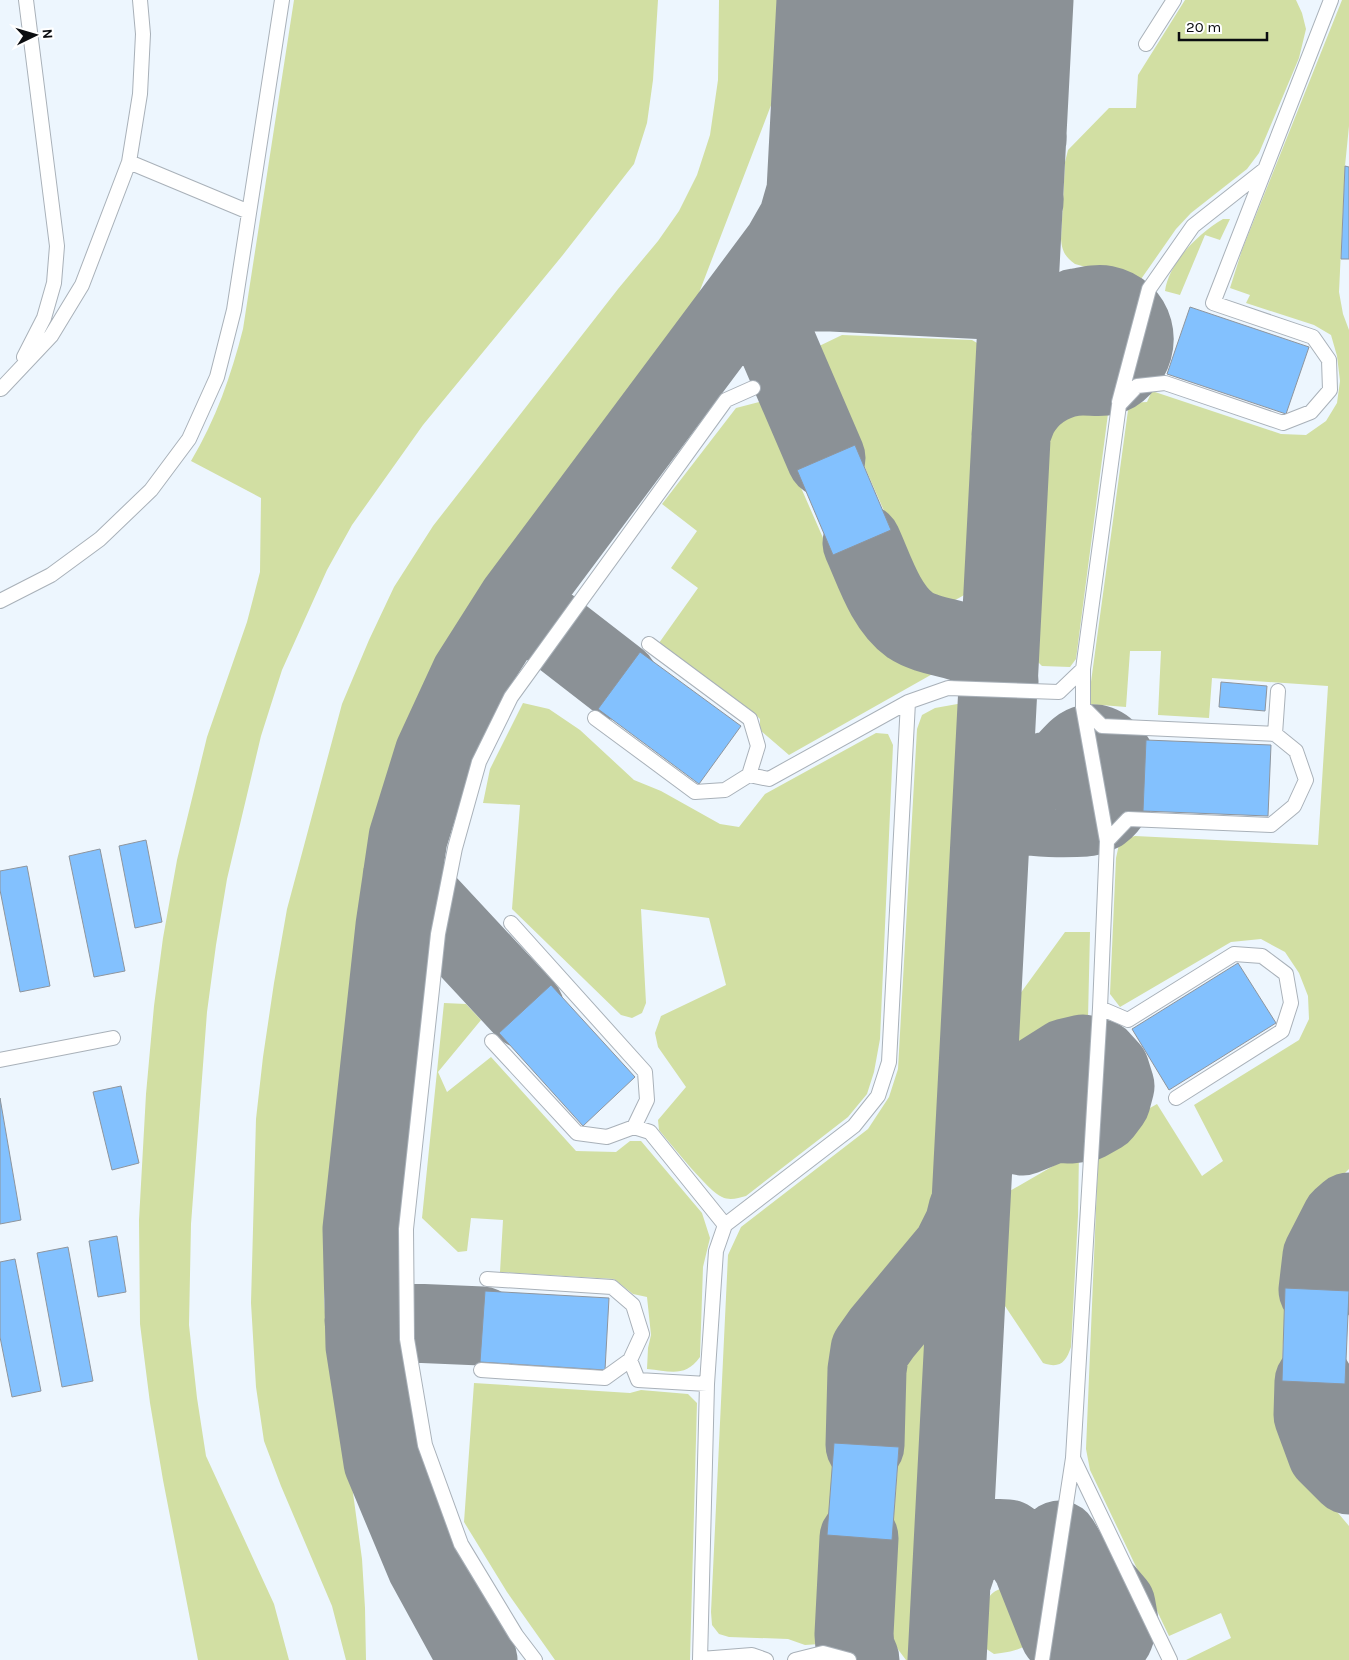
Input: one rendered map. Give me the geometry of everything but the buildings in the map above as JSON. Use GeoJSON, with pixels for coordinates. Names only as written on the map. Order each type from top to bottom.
{"type":"FeatureCollection","features":[{"type":"Feature","properties":{"kind":"lane"},"geometry":{"type":"LineString","coordinates":[[0,389],[27,352],[44,318],[54,282],[57,246],[26,0]]}},
{"type":"Feature","properties":{"kind":"lane"},"geometry":{"type":"LineString","coordinates":[[0,389],[51,336],[82,285],[129,162],[140,94],[143,34],[140,0]]}},
{"type":"Feature","properties":{"kind":"lane"},"geometry":{"type":"LineString","coordinates":[[0,601],[52,575],[100,539],[151,490],[189,439],[217,377],[234,310],[282,0]]}},
{"type":"Feature","properties":{"kind":"lane"},"geometry":{"type":"LineString","coordinates":[[1146,44],[1174,0]]}},
{"type":"Feature","properties":{"kind":"lane"},"geometry":{"type":"LineString","coordinates":[[1119,404],[1136,386],[1165,383],[1283,423],[1311,412],[1330,390],[1328,360],[1313,337],[1213,303],[1331,0]]}},
{"type":"Feature","properties":{"kind":"lane"},"geometry":{"type":"LineString","coordinates":[[129,162],[249,212]]}},
{"type":"Feature","properties":{"kind":"lane"},"geometry":{"type":"LineString","coordinates":[[1042,1660],[1073,1458],[1100,1008],[1107,841],[1083,707],[1083,669],[1119,404],[1149,289],[1193,226],[1264,170]]}},
{"type":"Feature","properties":{"kind":"lane"},"geometry":{"type":"LineString","coordinates":[[535,1660],[516,1635],[461,1544],[425,1445],[407,1339],[406,1229],[438,934],[455,848],[479,762],[511,697],[726,400],[753,388]]}},
{"type":"Feature","properties":{"kind":"lane"},"geometry":{"type":"LineString","coordinates":[[594,718],[695,792],[725,790],[749,775],[758,746],[750,719],[649,644]]}},
{"type":"Feature","properties":{"kind":"lane"},"geometry":{"type":"LineString","coordinates":[[749,775],[769,779],[908,702],[948,688],[1059,692],[1083,669]]}},
{"type":"Feature","properties":{"kind":"lane"},"geometry":{"type":"LineString","coordinates":[[1275,734],[1278,691]]}},
{"type":"Feature","properties":{"kind":"lane"},"geometry":{"type":"LineString","coordinates":[[766,1660],[752,1655],[701,1659],[707,1384],[716,1251],[725,1224],[854,1126],[878,1096],[889,1062],[908,702]]}},
{"type":"Feature","properties":{"kind":"lane"},"geometry":{"type":"LineString","coordinates":[[1083,707],[1102,726],[1275,734],[1296,751],[1306,780],[1294,806],[1271,825],[1128,819],[1107,841]]}},
{"type":"Feature","properties":{"kind":"lane"},"geometry":{"type":"LineString","coordinates":[[511,923],[645,1072],[647,1100],[634,1128]]}},
{"type":"Feature","properties":{"kind":"lane"},"geometry":{"type":"LineString","coordinates":[[1100,1008],[1128,1020],[1234,954],[1262,956],[1286,974],[1290,1002],[1282,1031],[1176,1098]]}},
{"type":"Feature","properties":{"kind":"lane"},"geometry":{"type":"LineString","coordinates":[[0,1060],[113,1038]]}},
{"type":"Feature","properties":{"kind":"lane"},"geometry":{"type":"LineString","coordinates":[[492,1041],[577,1134],[607,1137],[634,1128],[650,1132],[725,1224]]}},
{"type":"Feature","properties":{"kind":"lane"},"geometry":{"type":"LineString","coordinates":[[481,1370],[605,1378],[630,1360],[642,1334],[633,1305],[612,1287],[487,1279]]}},
{"type":"Feature","properties":{"kind":"lane"},"geometry":{"type":"LineString","coordinates":[[630,1360],[638,1380],[707,1384]]}},
{"type":"Feature","properties":{"kind":"lane"},"geometry":{"type":"LineString","coordinates":[[1073,1458],[1170,1660]]}},
{"type":"Feature","properties":{"kind":"lane"},"geometry":{"type":"LineString","coordinates":[[795,1660],[823,1653],[849,1660]]}},
{"type":"Feature","properties":{"kind":"green space"},"geometry":{"type":"Polygon","coordinates":[[[294,0],[658,0],[653,80],[647,123],[634,164],[562,256],[423,425],[352,525],[327,570],[282,670],[261,736],[227,879],[207,1012],[191,1224],[189,1325],[206,1456],[274,1604],[289,1660],[198,1660],[163,1480],[150,1403],[140,1324],[139,1220],[146,1094],[154,1006],[163,938],[177,860],[207,737],[247,622],[260,572],[261,498],[191,461],[222,397],[243,329],[294,0]]]}},
{"type":"Feature","properties":{"kind":"green space"},"geometry":{"type":"Polygon","coordinates":[[[719,0],[777,0],[773,100],[694,306],[472,605],[463,620],[446,649],[408,726],[386,789],[370,853],[362,896],[324,1263],[327,1339],[335,1405],[347,1449],[362,1559],[365,1608],[366,1660],[346,1660],[332,1606],[264,1441],[256,1387],[251,1303],[256,1119],[263,1057],[287,909],[342,704],[394,587],[433,526],[618,289],[658,241],[679,211],[697,175],[710,135],[718,80],[719,0]]]}},
{"type":"Feature","properties":{"kind":"green space"},"geometry":{"type":"Polygon","coordinates":[[[1185,0],[1296,0],[1306,29],[1299,58],[1259,153],[1247,169],[1191,213],[1176,229],[1139,282],[1075,264],[1065,253],[1061,239],[1065,162],[1068,150],[1109,108],[1136,108],[1138,75],[1185,0]]]}},
{"type":"Feature","properties":{"kind":"green space"},"geometry":{"type":"Polygon","coordinates":[[[1342,0],[1349,0],[1349,126],[1345,166],[1339,292],[1343,314],[1349,330],[1349,1169],[1306,1212],[1296,1229],[1287,1255],[1280,1408],[1286,1437],[1296,1463],[1349,1526],[1349,1660],[1186,1660],[1231,1638],[1221,1613],[1169,1636],[1090,1470],[1086,1449],[1099,1137],[1157,1104],[1202,1176],[1223,1161],[1194,1105],[1299,1040],[1309,1019],[1308,996],[1299,973],[1285,952],[1261,939],[1231,942],[1120,1007],[1110,994],[1116,858],[1120,840],[1135,836],[1318,845],[1328,686],[1212,678],[1209,718],[1158,715],[1161,651],[1130,651],[1126,707],[1088,704],[1129,403],[1147,402],[1152,391],[1281,434],[1306,435],[1326,421],[1337,403],[1340,381],[1337,356],[1331,335],[1314,325],[1246,303],[1250,295],[1230,288],[1242,250],[1342,0]]]}},
{"type":"Feature","properties":{"kind":"green space"},"geometry":{"type":"Polygon","coordinates":[[[1223,219],[1230,219],[1220,240],[1205,235],[1180,295],[1165,291],[1172,269],[1186,249],[1204,232],[1223,219]]]}},
{"type":"Feature","properties":{"kind":"green space"},"geometry":{"type":"Polygon","coordinates":[[[842,335],[972,340],[984,347],[971,590],[953,601],[943,603],[933,600],[917,586],[813,349],[842,335]]]}},
{"type":"Feature","properties":{"kind":"green space"},"geometry":{"type":"Polygon","coordinates":[[[763,401],[859,620],[876,640],[892,654],[936,672],[789,755],[760,730],[760,719],[753,712],[659,643],[698,588],[671,568],[697,531],[662,504],[736,408],[763,401]]]}},
{"type":"Feature","properties":{"kind":"green space"},"geometry":{"type":"Polygon","coordinates":[[[1109,406],[1076,659],[1070,667],[1042,666],[1037,661],[1048,447],[1052,424],[1055,414],[1109,406]]]}},
{"type":"Feature","properties":{"kind":"green space"},"geometry":{"type":"Polygon","coordinates":[[[523,703],[549,709],[580,730],[634,780],[661,791],[720,824],[739,827],[765,794],[876,733],[888,734],[893,745],[880,1039],[874,1072],[867,1094],[848,1117],[746,1196],[728,1199],[716,1193],[659,1130],[658,1120],[686,1087],[658,1047],[655,1033],[661,1016],[726,985],[709,918],[641,909],[646,1003],[642,1013],[632,1018],[621,1015],[512,909],[520,805],[483,803],[490,769],[523,703]]]}},
{"type":"Feature","properties":{"kind":"green space"},"geometry":{"type":"Polygon","coordinates":[[[963,703],[940,1206],[842,1335],[820,1644],[805,1645],[788,1639],[729,1637],[719,1634],[712,1625],[711,1612],[728,1255],[741,1227],[868,1129],[889,1097],[898,1069],[917,729],[922,715],[935,708],[963,703]]]}},
{"type":"Feature","properties":{"kind":"green space"},"geometry":{"type":"Polygon","coordinates":[[[1065,932],[1090,932],[1088,1018],[1040,1048],[1027,1052],[1019,1050],[1014,1044],[1017,998],[1065,932]]]}},
{"type":"Feature","properties":{"kind":"green space"},"geometry":{"type":"Polygon","coordinates":[[[444,1003],[466,1004],[481,1020],[438,1072],[447,1092],[491,1057],[576,1151],[616,1152],[630,1141],[641,1141],[702,1213],[710,1238],[703,1267],[700,1357],[689,1368],[676,1372],[647,1369],[651,1335],[647,1297],[633,1294],[614,1279],[500,1272],[503,1220],[471,1218],[467,1251],[458,1252],[422,1218],[444,1003]]]}},
{"type":"Feature","properties":{"kind":"green space"},"geometry":{"type":"Polygon","coordinates":[[[1079,1151],[1078,1216],[1071,1347],[1062,1363],[1049,1365],[1043,1363],[1003,1303],[1008,1192],[1079,1151]]]}},
{"type":"Feature","properties":{"kind":"green space"},"geometry":{"type":"Polygon","coordinates":[[[933,1326],[914,1660],[906,1660],[888,1636],[892,1540],[906,1360],[933,1326]]]}},
{"type":"Feature","properties":{"kind":"green space"},"geometry":{"type":"Polygon","coordinates":[[[474,1383],[630,1393],[641,1390],[688,1394],[697,1403],[690,1660],[555,1660],[507,1592],[464,1522],[474,1383]]]}},
{"type":"Feature","properties":{"kind":"green space"},"geometry":{"type":"Polygon","coordinates":[[[1006,1587],[1015,1589],[1021,1597],[1037,1636],[1027,1645],[1017,1650],[994,1654],[985,1648],[987,1604],[989,1597],[993,1593],[1006,1587]]]}},
{"type":"Feature","properties":{"kind":"taxiway"},"geometry":{"type":"LineString","coordinates":[[478,1660],[426,1565],[383,1462],[365,1346],[362,1229],[395,926],[408,838],[434,754],[470,676],[517,602],[782,247],[798,219],[806,191],[816,0]]}},
{"type":"Feature","properties":{"kind":"taxiway"},"geometry":{"type":"LineString","coordinates":[[947,1660],[1034,0]]}},
{"type":"Feature","properties":{"kind":"taxiway"},"geometry":{"type":"LineString","coordinates":[[827,89],[821,86],[814,74],[813,60],[819,41],[825,34],[834,30],[846,28],[1004,37],[1022,49],[1030,66],[1027,84],[1012,100]]}},
{"type":"Feature","properties":{"kind":"taxiway"},"geometry":{"type":"LineString","coordinates":[[815,146],[810,128],[814,110],[825,100],[843,95],[1001,104],[1016,113],[1025,125],[1027,140],[1021,156]]}},
{"type":"Feature","properties":{"kind":"taxiway"},"geometry":{"type":"LineString","coordinates":[[820,220],[813,215],[807,204],[806,190],[808,183],[813,171],[819,165],[840,160],[998,169],[1013,177],[1023,192],[1024,199],[1021,213],[1007,230]]}},
{"type":"Feature","properties":{"kind":"taxiway"},"geometry":{"type":"LineString","coordinates":[[826,458],[771,330],[773,309],[785,295],[803,292],[832,292],[812,284],[804,275],[801,262],[803,249],[809,237],[821,228],[836,226],[993,235],[1006,241],[1018,256],[1019,269],[1016,284],[1009,293],[989,300],[832,292]]}},
{"type":"Feature","properties":{"kind":"taxiway"},"geometry":{"type":"LineString","coordinates":[[1011,434],[1017,418],[1027,402],[1048,385],[1065,378],[1109,376],[1118,371],[1129,358],[1133,349],[1133,330],[1123,314],[1115,308],[1105,305],[1075,308]]}},
{"type":"Feature","properties":{"kind":"taxiway"},"geometry":{"type":"LineString","coordinates":[[862,543],[881,587],[901,617],[910,625],[920,630],[977,648],[993,662],[999,681]]}},
{"type":"Feature","properties":{"kind":"taxiway"},"geometry":{"type":"LineString","coordinates":[[517,602],[619,681]]}},
{"type":"Feature","properties":{"kind":"taxiway"},"geometry":{"type":"LineString","coordinates":[[994,777],[1001,797],[1015,812],[1029,816],[1071,818],[1089,817],[1101,812],[1108,806],[1116,790],[1119,771],[1113,755],[1102,746],[1088,744],[1076,751],[1059,767],[1041,773]]}},
{"type":"Feature","properties":{"kind":"taxiway"},"geometry":{"type":"LineString","coordinates":[[402,877],[525,1009]]}},
{"type":"Feature","properties":{"kind":"taxiway"},"geometry":{"type":"LineString","coordinates":[[979,1050],[985,1074],[992,1087],[1004,1092],[1020,1087],[1066,1058],[1083,1054],[1100,1059],[1110,1070],[1115,1086],[1111,1101],[1102,1113],[1086,1122],[1055,1123],[1023,1136]]}},
{"type":"Feature","properties":{"kind":"taxiway"},"geometry":{"type":"LineString","coordinates":[[865,1445],[867,1370],[870,1350],[952,1249],[964,1225],[968,1209]]}},
{"type":"Feature","properties":{"kind":"taxiway"},"geometry":{"type":"LineString","coordinates":[[1318,1290],[1322,1256],[1341,1219],[1349,1212]]}},
{"type":"Feature","properties":{"kind":"taxiway"},"geometry":{"type":"LineString","coordinates":[[364,1321],[482,1326]]}},
{"type":"Feature","properties":{"kind":"taxiway"},"geometry":{"type":"LineString","coordinates":[[1314,1382],[1313,1415],[1327,1453],[1349,1475]]}},
{"type":"Feature","properties":{"kind":"taxiway"},"geometry":{"type":"LineString","coordinates":[[859,1538],[854,1634],[855,1648],[860,1660]]}},
{"type":"Feature","properties":{"kind":"taxiway"},"geometry":{"type":"LineString","coordinates":[[951,1583],[959,1559],[972,1546],[988,1538],[1008,1539],[1022,1549],[1032,1565],[1059,1633],[1067,1643],[1079,1649],[1091,1651],[1103,1645],[1114,1636],[1119,1622],[1116,1605],[1105,1592],[1091,1587],[1080,1575],[1059,1540]]}}]}
